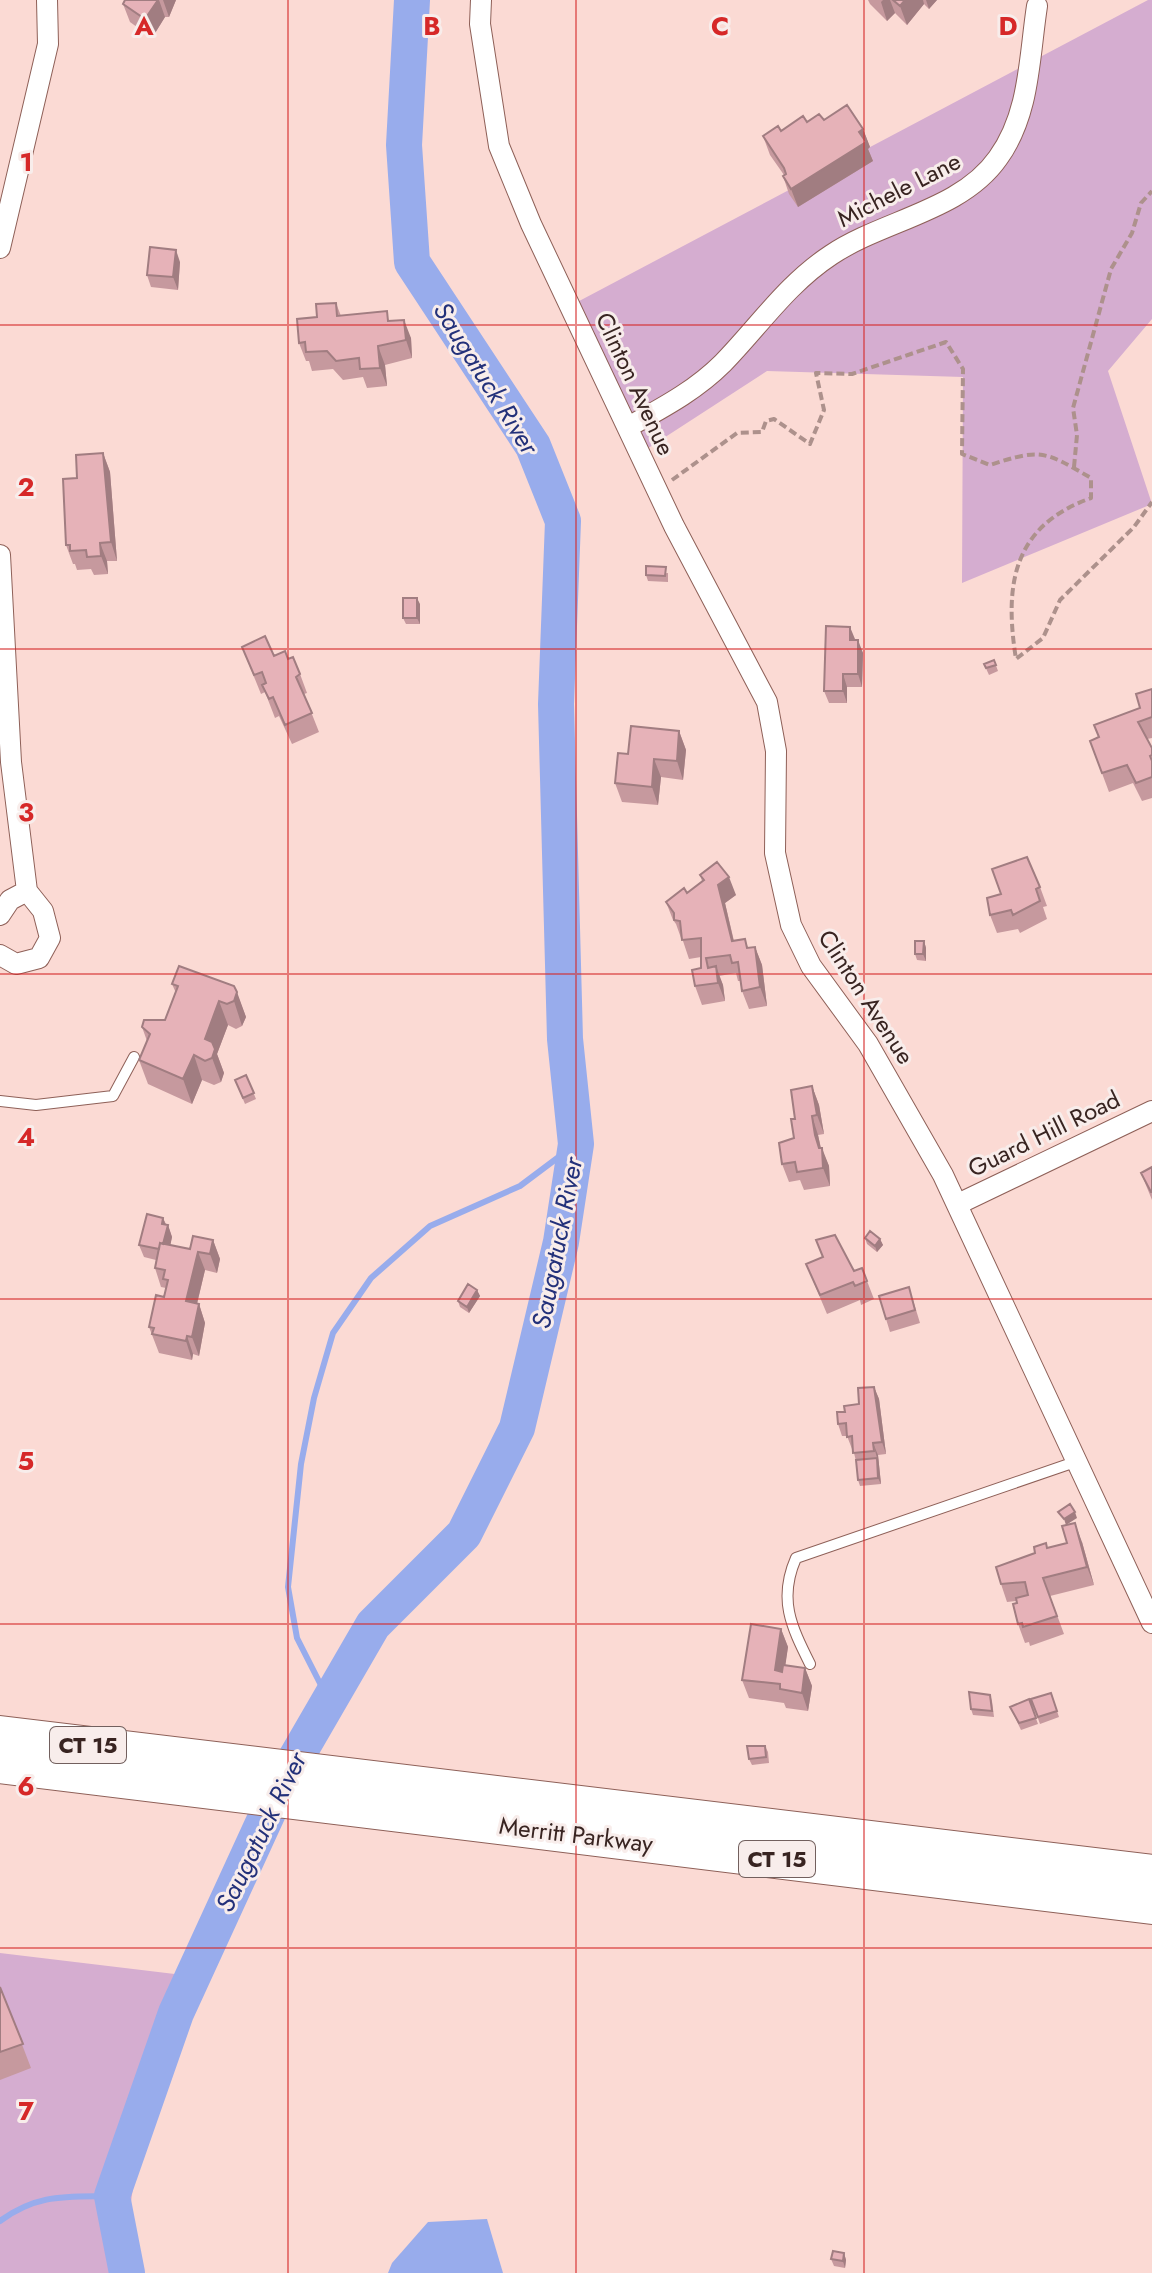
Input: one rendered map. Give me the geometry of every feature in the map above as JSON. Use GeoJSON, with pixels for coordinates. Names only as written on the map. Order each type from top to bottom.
{"type":"FeatureCollection","features":[{"type":"Feature","properties":{"kind":"highway","name":"Merritt Parkway"},"geometry":{"type":"LineString","coordinates":[[0,1734],[172,1771],[403,1800],[1152,1906]]}},
{"type":"Feature","properties":{"kind":"highway","name":"Merritt Parkway"},"geometry":{"type":"LineString","coordinates":[[0,1765],[172,1771]]}},
{"type":"Feature","properties":{"kind":"highway","name":"Merritt Parkway"},"geometry":{"type":"LineString","coordinates":[[403,1800],[1152,1873]]}},
{"type":"Feature","properties":{"kind":"street"},"geometry":{"type":"LineString","coordinates":[[0,248],[48,44],[47,0]]}},
{"type":"Feature","properties":{"kind":"street","name":"Clinton Avenue"},"geometry":{"type":"LineString","coordinates":[[481,0],[480,24],[499,146],[531,224],[657,490],[767,702],[776,751],[775,853],[781,891],[795,936],[811,966],[883,1068],[958,1204],[1152,1623]]}},
{"type":"Feature","properties":{"kind":"street","name":"Michele Lane"},"geometry":{"type":"LineString","coordinates":[[628,427],[692,391],[724,362],[772,305],[829,256],[867,232],[935,205],[977,182],[998,158],[1017,125],[1028,80],[1037,6]]}},
{"type":"Feature","properties":{"kind":"street"},"geometry":{"type":"LineString","coordinates":[[0,555],[11,762],[27,891],[43,911],[50,938],[39,958],[16,964],[0,955]]}},
{"type":"Feature","properties":{"kind":"street"},"geometry":{"type":"LineString","coordinates":[[0,915],[10,900],[27,891]]}},
{"type":"Feature","properties":{"kind":"street","name":"Guard Hill Road"},"geometry":{"type":"LineString","coordinates":[[958,1204],[1152,1111]]}},
{"type":"Feature","properties":{"kind":"lane"},"geometry":{"type":"LineString","coordinates":[[0,1101],[36,1105],[113,1096],[134,1057]]}},
{"type":"Feature","properties":{"kind":"lane"},"geometry":{"type":"LineString","coordinates":[[810,1664],[787,1606],[786,1581],[796,1558],[1075,1462]]}},
{"type":"Feature","properties":{"kind":"path"},"geometry":{"type":"LineString","coordinates":[[1074,468],[1077,435],[1073,408],[1111,269],[1132,233],[1141,203],[1152,191]]}},
{"type":"Feature","properties":{"kind":"path"},"geometry":{"type":"LineString","coordinates":[[657,490],[737,433],[762,432],[766,421],[774,419],[810,444],[824,410],[816,373],[852,374],[946,342],[963,369],[962,454],[990,465],[1030,452],[1051,455],[1091,478],[1091,498],[1059,509],[1033,537],[1019,559],[1011,599],[1016,659],[1043,638],[1060,600],[1134,527],[1152,502]]}},
{"type":"Feature","properties":{"kind":"shaded area"},"geometry":{"type":"Polygon","coordinates":[[[1152,0],[1152,319],[1108,371],[1152,504],[962,583],[963,377],[767,371],[636,456],[566,308],[1152,0]]]}},
{"type":"Feature","properties":{"kind":"shaded area"},"geometry":{"type":"Polygon","coordinates":[[[0,1953],[183,1975],[153,2046],[131,2202],[134,2273],[0,2273],[0,1953]]]}},
{"type":"Feature","properties":{"kind":"water"},"geometry":{"type":"Polygon","coordinates":[[[487,2219],[503,2273],[388,2273],[392,2263],[428,2222],[487,2219]]]}},
{"type":"Feature","properties":{"kind":"building"},"geometry":{"type":"Polygon","coordinates":[[[125,0],[158,0],[145,19],[123,4],[125,0]]]}},
{"type":"Feature","properties":{"kind":"building"},"geometry":{"type":"Polygon","coordinates":[[[847,105],[863,129],[859,132],[866,142],[791,189],[783,176],[786,174],[784,168],[763,136],[778,126],[781,131],[803,116],[807,122],[819,114],[824,120],[847,105]]]}},
{"type":"Feature","properties":{"kind":"building"},"geometry":{"type":"Polygon","coordinates":[[[150,247],[176,250],[173,277],[147,275],[150,247]]]}},
{"type":"Feature","properties":{"kind":"building"},"geometry":{"type":"Polygon","coordinates":[[[336,303],[337,316],[387,311],[388,321],[404,320],[406,340],[378,346],[380,368],[360,369],[359,358],[336,361],[327,351],[306,352],[305,342],[299,343],[297,319],[317,317],[316,304],[336,303]]]}},
{"type":"Feature","properties":{"kind":"building"},"geometry":{"type":"Polygon","coordinates":[[[103,453],[111,542],[100,543],[101,556],[87,557],[86,550],[70,551],[70,545],[66,545],[63,479],[77,478],[76,455],[103,453]]]}},
{"type":"Feature","properties":{"kind":"building"},"geometry":{"type":"Polygon","coordinates":[[[646,566],[666,567],[665,576],[646,575],[646,566]]]}},
{"type":"Feature","properties":{"kind":"building"},"geometry":{"type":"Polygon","coordinates":[[[403,598],[417,598],[417,618],[403,618],[403,598]]]}},
{"type":"Feature","properties":{"kind":"building"},"geometry":{"type":"Polygon","coordinates":[[[826,626],[850,627],[850,640],[858,640],[858,674],[843,674],[843,691],[824,691],[826,626]]]}},
{"type":"Feature","properties":{"kind":"building"},"geometry":{"type":"Polygon","coordinates":[[[265,636],[274,656],[285,651],[288,659],[293,657],[300,674],[296,677],[312,713],[285,725],[273,697],[269,699],[262,685],[266,683],[262,672],[254,675],[242,647],[265,636]]]}},
{"type":"Feature","properties":{"kind":"building"},"geometry":{"type":"Polygon","coordinates":[[[994,660],[996,665],[986,668],[984,664],[994,660]]]}},
{"type":"Feature","properties":{"kind":"building"},"geometry":{"type":"Polygon","coordinates":[[[1152,689],[1152,717],[1138,722],[1152,748],[1152,777],[1136,783],[1127,765],[1102,773],[1090,741],[1099,737],[1094,725],[1140,708],[1136,694],[1152,689]]]}},
{"type":"Feature","properties":{"kind":"building"},"geometry":{"type":"Polygon","coordinates":[[[631,726],[679,731],[677,761],[654,759],[652,787],[615,783],[618,753],[628,754],[631,726]]]}},
{"type":"Feature","properties":{"kind":"building"},"geometry":{"type":"Polygon","coordinates":[[[1027,857],[1040,887],[1036,889],[1040,901],[1013,915],[1011,910],[990,915],[987,898],[1001,894],[992,869],[1027,857]]]}},
{"type":"Feature","properties":{"kind":"building"},"geometry":{"type":"Polygon","coordinates":[[[717,862],[729,877],[718,885],[732,941],[745,939],[747,948],[755,947],[760,987],[742,991],[738,962],[732,963],[730,955],[706,958],[708,968],[716,966],[718,983],[695,986],[692,970],[701,968],[701,938],[682,940],[680,921],[674,920],[674,913],[666,902],[684,888],[687,893],[704,880],[700,875],[717,862]]]}},
{"type":"Feature","properties":{"kind":"building"},"geometry":{"type":"Polygon","coordinates":[[[915,941],[924,941],[923,954],[915,954],[915,941]]]}},
{"type":"Feature","properties":{"kind":"building"},"geometry":{"type":"Polygon","coordinates":[[[179,966],[234,986],[237,992],[234,1001],[227,1004],[219,1001],[205,1039],[212,1042],[215,1049],[212,1058],[205,1061],[194,1055],[183,1079],[139,1060],[150,1034],[142,1027],[144,1020],[165,1020],[178,986],[172,984],[179,966]]]}},
{"type":"Feature","properties":{"kind":"building"},"geometry":{"type":"Polygon","coordinates":[[[246,1075],[254,1093],[243,1098],[235,1080],[246,1075]]]}},
{"type":"Feature","properties":{"kind":"building"},"geometry":{"type":"Polygon","coordinates":[[[812,1086],[817,1115],[812,1116],[819,1148],[822,1148],[823,1168],[797,1172],[795,1162],[782,1164],[779,1143],[794,1138],[791,1090],[812,1086]]]}},
{"type":"Feature","properties":{"kind":"building"},"geometry":{"type":"Polygon","coordinates":[[[1152,1167],[1152,1192],[1151,1192],[1141,1173],[1152,1167]]]}},
{"type":"Feature","properties":{"kind":"building"},"geometry":{"type":"Polygon","coordinates":[[[147,1214],[163,1218],[162,1224],[168,1225],[159,1249],[139,1245],[147,1214]]]}},
{"type":"Feature","properties":{"kind":"building"},"geometry":{"type":"Polygon","coordinates":[[[870,1231],[880,1239],[875,1246],[865,1238],[870,1231]]]}},
{"type":"Feature","properties":{"kind":"building"},"geometry":{"type":"Polygon","coordinates":[[[835,1235],[854,1271],[862,1268],[867,1281],[855,1286],[853,1282],[820,1295],[806,1264],[823,1257],[816,1240],[835,1235]]]}},
{"type":"Feature","properties":{"kind":"building"},"geometry":{"type":"Polygon","coordinates":[[[193,1236],[213,1240],[210,1254],[198,1252],[186,1301],[199,1304],[192,1337],[187,1336],[186,1341],[152,1334],[154,1328],[149,1327],[156,1295],[164,1297],[168,1280],[163,1279],[165,1270],[155,1268],[160,1243],[190,1249],[193,1236]]]}},
{"type":"Feature","properties":{"kind":"building"},"geometry":{"type":"Polygon","coordinates":[[[468,1284],[477,1290],[467,1307],[458,1301],[468,1284]]]}},
{"type":"Feature","properties":{"kind":"building"},"geometry":{"type":"Polygon","coordinates":[[[909,1287],[915,1310],[886,1319],[879,1296],[909,1287]]]}},
{"type":"Feature","properties":{"kind":"building"},"geometry":{"type":"Polygon","coordinates":[[[874,1387],[882,1442],[873,1443],[874,1451],[853,1453],[852,1436],[847,1437],[846,1423],[838,1424],[837,1412],[845,1412],[844,1406],[859,1404],[858,1388],[874,1387]]]}},
{"type":"Feature","properties":{"kind":"building"},"geometry":{"type":"Polygon","coordinates":[[[877,1458],[878,1478],[858,1480],[856,1460],[877,1458]]]}},
{"type":"Feature","properties":{"kind":"building"},"geometry":{"type":"Polygon","coordinates":[[[1070,1504],[1075,1512],[1064,1519],[1058,1512],[1070,1504]]]}},
{"type":"Feature","properties":{"kind":"building"},"geometry":{"type":"Polygon","coordinates":[[[1075,1523],[1087,1567],[1043,1578],[1057,1616],[1023,1627],[1022,1623],[1018,1624],[1013,1604],[1017,1603],[1016,1598],[1028,1595],[1025,1582],[1001,1584],[996,1567],[1035,1553],[1034,1547],[1046,1543],[1047,1548],[1067,1543],[1062,1526],[1075,1523]]]}},
{"type":"Feature","properties":{"kind":"building"},"geometry":{"type":"Polygon","coordinates":[[[751,1624],[781,1629],[775,1670],[782,1672],[783,1665],[805,1668],[802,1693],[780,1689],[780,1684],[742,1680],[751,1624]]]}},
{"type":"Feature","properties":{"kind":"building"},"geometry":{"type":"Polygon","coordinates":[[[969,1692],[990,1695],[992,1711],[971,1709],[969,1692]]]}},
{"type":"Feature","properties":{"kind":"building"},"geometry":{"type":"Polygon","coordinates":[[[1051,1693],[1057,1711],[1038,1717],[1031,1699],[1051,1693]]]}},
{"type":"Feature","properties":{"kind":"building"},"geometry":{"type":"Polygon","coordinates":[[[1029,1699],[1036,1718],[1019,1723],[1010,1707],[1029,1699]]]}},
{"type":"Feature","properties":{"kind":"building"},"geometry":{"type":"Polygon","coordinates":[[[747,1746],[765,1746],[766,1757],[749,1759],[747,1746]]]}},
{"type":"Feature","properties":{"kind":"building"},"geometry":{"type":"Polygon","coordinates":[[[0,1987],[23,2044],[0,2052],[0,1987]]]}},
{"type":"Feature","properties":{"kind":"building"},"geometry":{"type":"Polygon","coordinates":[[[833,2251],[844,2253],[843,2261],[831,2259],[833,2251]]]}},
{"type":"Feature","properties":{"kind":"waterway","name":"Saugatuck River"},"geometry":{"type":"LineString","coordinates":[[127,2273],[112,2196],[176,2013],[282,1782],[373,1625],[464,1534],[517,1428],[561,1242],[576,1144],[565,1039],[556,704],[563,521],[533,446],[412,262],[404,145],[412,0]]}},
{"type":"Feature","properties":{"kind":"waterway"},"geometry":{"type":"LineString","coordinates":[[330,1703],[297,1638],[288,1587],[301,1464],[314,1398],[333,1333],[371,1278],[430,1226],[520,1186],[576,1144]]}},
{"type":"Feature","properties":{"kind":"waterway"},"geometry":{"type":"LineString","coordinates":[[0,2221],[27,2205],[53,2198],[112,2196]]}}]}
